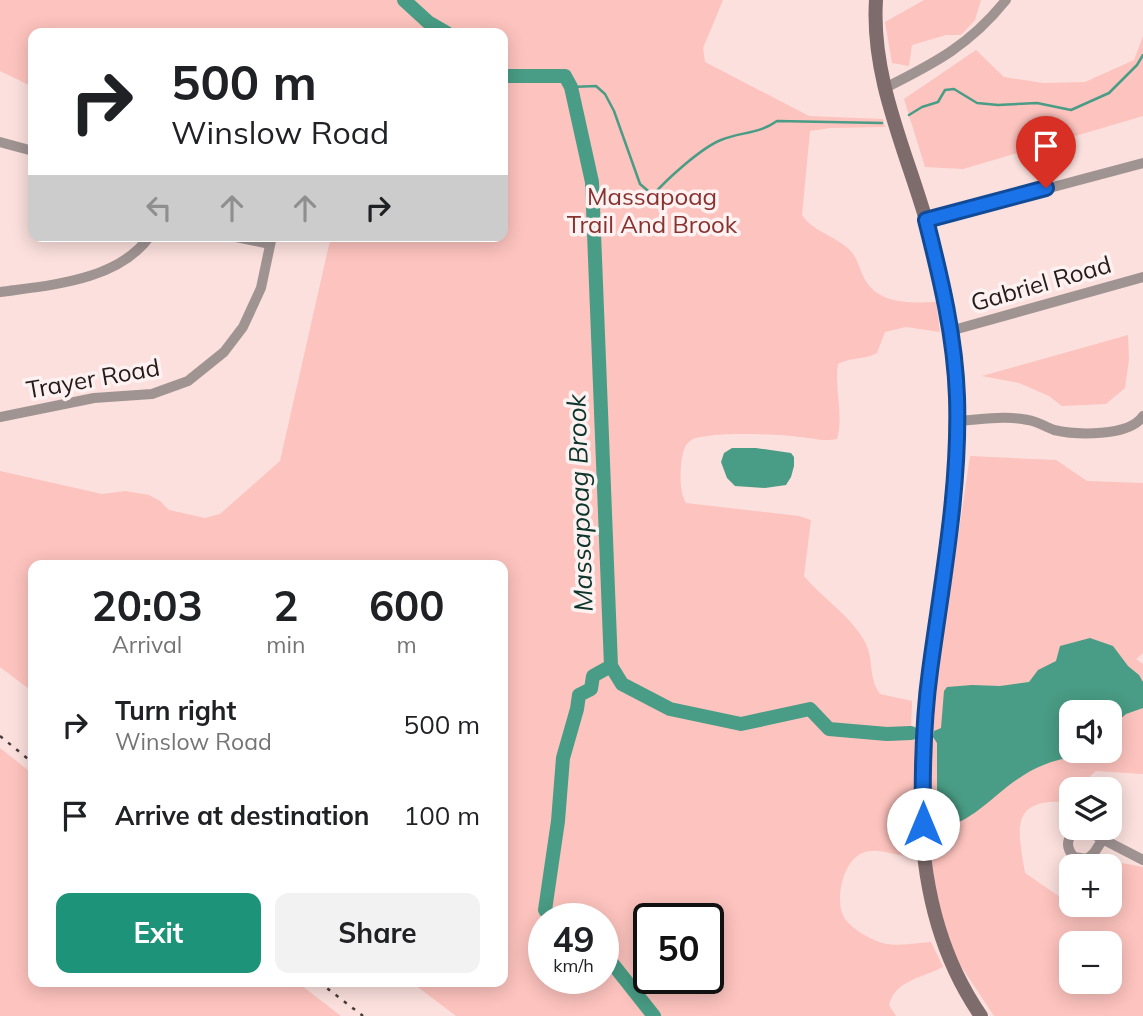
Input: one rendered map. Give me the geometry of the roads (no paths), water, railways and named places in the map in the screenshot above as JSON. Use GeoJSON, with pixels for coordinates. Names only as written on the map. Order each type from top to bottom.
{"type":"FeatureCollection","features":[{"type":"Feature","properties":{"kind":"main road"},"geometry":{"type":"LineString","coordinates":[[876,0],[877,42],[885,88],[926,220],[947,302],[957,397],[955,488],[929,677],[922,774],[923,824],[931,903],[942,941],[964,991],[981,1016]]}},
{"type":"Feature","properties":{"kind":"street"},"geometry":{"type":"LineString","coordinates":[[885,88],[951,53],[972,36],[1006,0]]}},
{"type":"Feature","properties":{"kind":"street"},"geometry":{"type":"LineString","coordinates":[[0,142],[28,150]]}},
{"type":"Feature","properties":{"kind":"street"},"geometry":{"type":"LineString","coordinates":[[926,220],[1143,163]]}},
{"type":"Feature","properties":{"kind":"street"},"geometry":{"type":"LineString","coordinates":[[0,292],[112,268],[140,250],[146,242]]}},
{"type":"Feature","properties":{"kind":"street","name":"Trayer Road"},"geometry":{"type":"LineString","coordinates":[[0,416],[94,398],[152,394],[188,381],[224,352],[243,327],[261,288],[271,242]]}},
{"type":"Feature","properties":{"kind":"street","name":"Gabriel Road"},"geometry":{"type":"LineString","coordinates":[[950,331],[1143,277]]}},
{"type":"Feature","properties":{"kind":"street"},"geometry":{"type":"LineString","coordinates":[[957,421],[1030,420],[1051,429],[1075,434],[1120,430],[1140,421],[1143,416]]}},
{"type":"Feature","properties":{"kind":"street"},"geometry":{"type":"LineString","coordinates":[[1105,840],[1143,860]]}},
{"type":"Feature","properties":{"kind":"waterway","name":"Massapoag Brook"},"geometry":{"type":"LineString","coordinates":[[404,0],[438,28]]}},
{"type":"Feature","properties":{"kind":"waterway"},"geometry":{"type":"LineString","coordinates":[[909,115],[938,102],[945,90],[954,89],[977,103],[1037,103],[1071,110],[1109,93],[1137,65],[1143,55]]}},
{"type":"Feature","properties":{"kind":"waterway","name":"Massapoag Brook"},"geometry":{"type":"LineString","coordinates":[[508,76],[565,76],[571,87],[592,182],[611,666],[622,684],[670,709],[741,724],[810,709],[829,729],[887,734],[911,733]]}},
{"type":"Feature","properties":{"kind":"waterway"},"geometry":{"type":"LineString","coordinates":[[571,87],[596,86],[605,94],[614,111],[640,184],[653,195],[685,164],[713,144],[777,121],[882,123]]}},
{"type":"Feature","properties":{"kind":"waterway"},"geometry":{"type":"LineString","coordinates":[[546,903],[558,821],[563,758],[579,695],[591,689],[593,676],[611,666]]}},
{"type":"Feature","properties":{"kind":"waterway"},"geometry":{"type":"LineString","coordinates":[[619,972],[654,1016]]}},
{"type":"Feature","properties":{"kind":"railway"},"geometry":{"type":"LineString","coordinates":[[0,736],[28,759]]}},
{"type":"Feature","properties":{"kind":"railway"},"geometry":{"type":"LineString","coordinates":[[325,987],[363,1016]]}},
{"type":"Feature","properties":{"kind":"park label","name":"Massapoag Trail And Brook"},"geometry":{"type":"Point","coordinates":[652,211]}}]}
